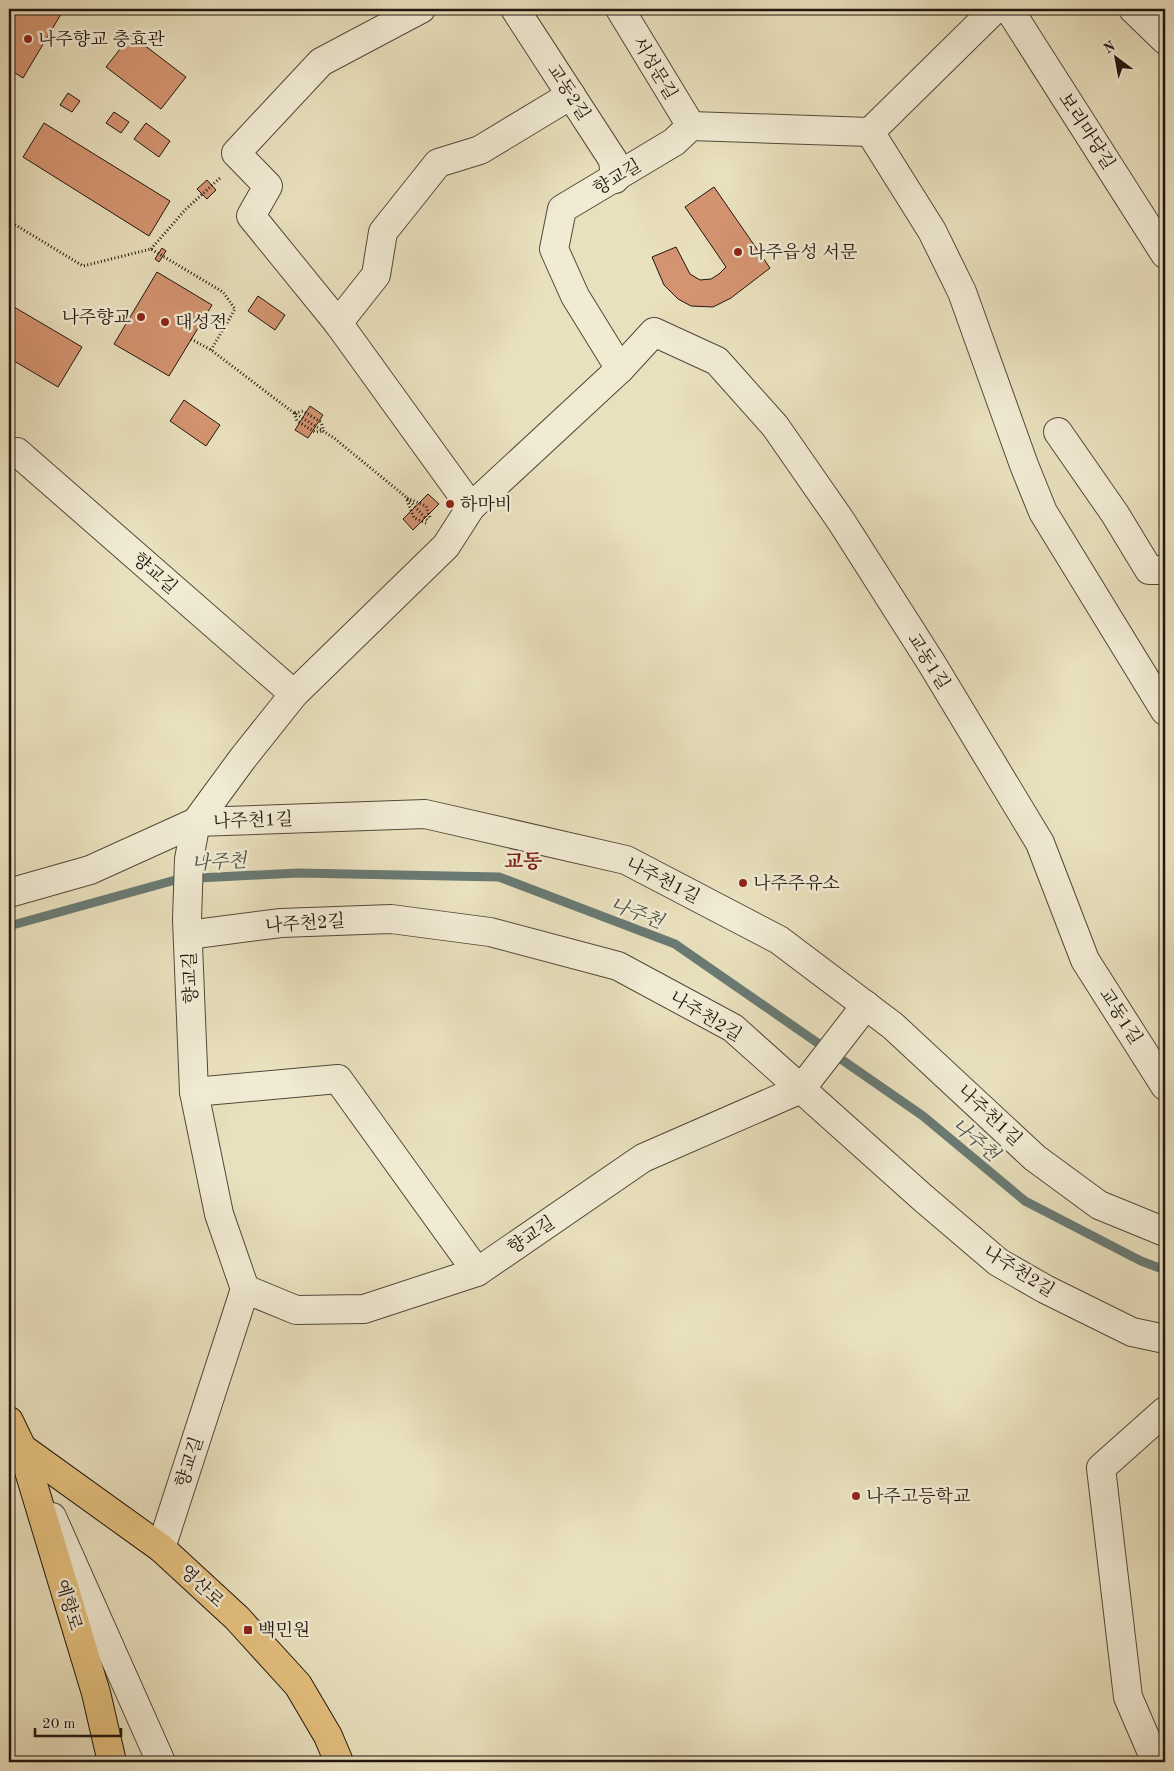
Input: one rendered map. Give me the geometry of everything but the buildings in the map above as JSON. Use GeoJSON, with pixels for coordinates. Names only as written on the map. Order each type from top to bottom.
{"type":"FeatureCollection","features":[{"type":"Feature","properties":{"kind":"main road","name":"영산로"},"geometry":{"type":"LineString","coordinates":[[9,1421],[22,1448],[161,1548],[237,1618],[298,1685],[328,1736],[340,1762]]}},
{"type":"Feature","properties":{"kind":"main road","name":"예향로"},"geometry":{"type":"LineString","coordinates":[[22,1448],[96,1693],[112,1762]]}},
{"type":"Feature","properties":{"kind":"street"},"geometry":{"type":"LineString","coordinates":[[422,9],[321,62],[236,153],[268,186],[251,216],[338,323],[472,507]]}},
{"type":"Feature","properties":{"kind":"street","name":"교동2길"},"geometry":{"type":"LineString","coordinates":[[516,9],[612,160],[615,179]]}},
{"type":"Feature","properties":{"kind":"street","name":"서성문길"},"geometry":{"type":"LineString","coordinates":[[620,9],[691,126]]}},
{"type":"Feature","properties":{"kind":"street"},"geometry":{"type":"LineString","coordinates":[[691,126],[870,132],[995,9]]}},
{"type":"Feature","properties":{"kind":"street","name":"보리마당길"},"geometry":{"type":"LineString","coordinates":[[1009,9],[1165,254]]}},
{"type":"Feature","properties":{"kind":"street"},"geometry":{"type":"LineString","coordinates":[[1133,9],[1165,40]]}},
{"type":"Feature","properties":{"kind":"street"},"geometry":{"type":"LineString","coordinates":[[338,323],[376,275],[382,232],[438,164],[480,150],[570,95]]}},
{"type":"Feature","properties":{"kind":"street","name":"향교길"},"geometry":{"type":"LineString","coordinates":[[161,1548],[245,1289],[219,1214],[194,1092],[188,928],[189,859],[196,822],[243,758],[294,694],[446,546],[472,507],[620,369],[575,296],[554,249],[562,209],[674,142],[691,126]]}},
{"type":"Feature","properties":{"kind":"street"},"geometry":{"type":"LineString","coordinates":[[870,132],[932,231],[962,292],[1024,465],[1043,512],[1165,711]]}},
{"type":"Feature","properties":{"kind":"street","name":"교동1길"},"geometry":{"type":"LineString","coordinates":[[620,369],[654,332],[717,362],[775,426],[841,521],[916,639],[1040,843],[1085,960],[1165,1086]]}},
{"type":"Feature","properties":{"kind":"street"},"geometry":{"type":"LineString","coordinates":[[1058,432],[1115,514],[1149,570],[1165,570]]}},
{"type":"Feature","properties":{"kind":"street","name":"향교길"},"geometry":{"type":"LineString","coordinates":[[17,452],[294,694]]}},
{"type":"Feature","properties":{"kind":"street","name":"나주천1길"},"geometry":{"type":"LineString","coordinates":[[9,893],[90,870],[196,822],[426,814],[626,860],[779,940],[893,1026],[1035,1158],[1099,1205],[1165,1232]]}},
{"type":"Feature","properties":{"kind":"street","name":"나주천2길"},"geometry":{"type":"LineString","coordinates":[[188,928],[390,919],[490,932],[618,966],[733,1028],[998,1262],[1044,1290],[1132,1332],[1165,1339]]}},
{"type":"Feature","properties":{"kind":"street"},"geometry":{"type":"LineString","coordinates":[[801,1089],[866,1005]]}},
{"type":"Feature","properties":{"kind":"street"},"geometry":{"type":"LineString","coordinates":[[194,1092],[338,1079],[477,1272]]}},
{"type":"Feature","properties":{"kind":"street","name":"향교길"},"geometry":{"type":"LineString","coordinates":[[245,1289],[296,1310],[364,1309],[477,1272],[643,1158],[801,1089]]}},
{"type":"Feature","properties":{"kind":"street"},"geometry":{"type":"LineString","coordinates":[[1156,1762],[1128,1697],[1101,1468],[1165,1411]]}},
{"type":"Feature","properties":{"kind":"street","name":"영산로"},"geometry":{"type":"LineString","coordinates":[[22,1448],[161,1762]]}},
{"type":"Feature","properties":{"kind":"path"},"geometry":{"type":"LineString","coordinates":[[9,220],[84,266],[151,249],[185,210],[241,159]]}},
{"type":"Feature","properties":{"kind":"path"},"geometry":{"type":"LineString","coordinates":[[151,249],[223,292],[235,309],[211,350]]}},
{"type":"Feature","properties":{"kind":"path"},"geometry":{"type":"LineString","coordinates":[[191,338],[211,350],[294,413],[297,421],[315,432],[324,432],[334,438],[406,497],[433,526]]}},
{"type":"Feature","properties":{"kind":"path"},"geometry":{"type":"LineString","coordinates":[[294,413],[303,411],[321,422],[324,432]]}},
{"type":"Feature","properties":{"kind":"path"},"geometry":{"type":"LineString","coordinates":[[406,497],[426,506],[433,526]]}},
{"type":"Feature","properties":{"kind":"path"},"geometry":{"type":"LineString","coordinates":[[406,497],[414,518],[433,526]]}},
{"type":"Feature","properties":{"kind":"waterway","name":"나주천"},"geometry":{"type":"LineString","coordinates":[[9,926],[179,879],[298,873],[499,877],[675,944],[923,1116],[1025,1201],[1141,1261],[1165,1270]]}},
{"type":"Feature","properties":{"kind":"place","name":"나주향교 충효관"},"geometry":{"type":"Point","coordinates":[28,39]}},
{"type":"Feature","properties":{"kind":"place","name":"나주읍성 서문"},"geometry":{"type":"Point","coordinates":[738,252]}},
{"type":"Feature","properties":{"kind":"place","name":"나주향교"},"geometry":{"type":"Point","coordinates":[141,317]}},
{"type":"Feature","properties":{"kind":"place","name":"대성전"},"geometry":{"type":"Point","coordinates":[165,322]}},
{"type":"Feature","properties":{"kind":"place","name":"하마비"},"geometry":{"type":"Point","coordinates":[450,504]}},
{"type":"Feature","properties":{"kind":"place","name":"나주주유소"},"geometry":{"type":"Point","coordinates":[743,883]}},
{"type":"Feature","properties":{"kind":"place","name":"나주고등학교"},"geometry":{"type":"Point","coordinates":[856,1496]}},
{"type":"Feature","properties":{"kind":"place","name":"백민원"},"geometry":{"type":"Point","coordinates":[248,1630]}},
{"type":"Feature","properties":{"kind":"district","name":"교동"},"geometry":{"type":"Point","coordinates":[523,861]}}]}
